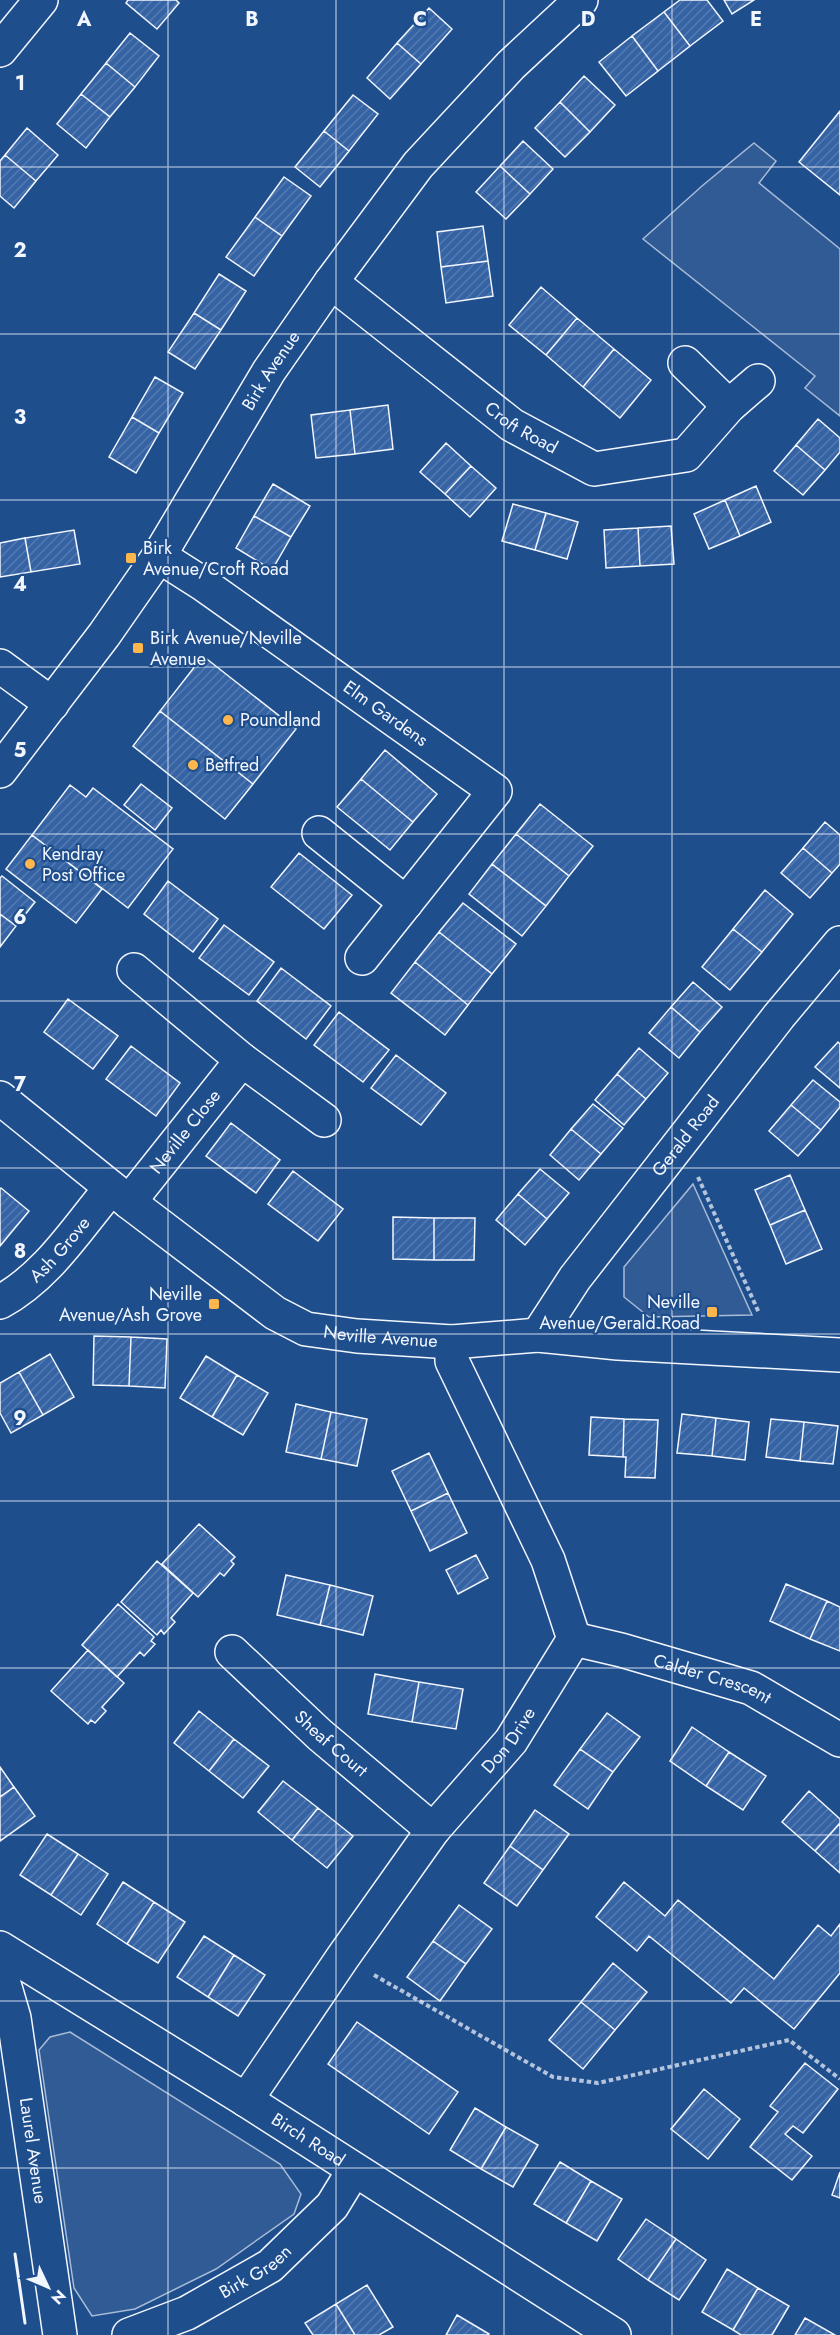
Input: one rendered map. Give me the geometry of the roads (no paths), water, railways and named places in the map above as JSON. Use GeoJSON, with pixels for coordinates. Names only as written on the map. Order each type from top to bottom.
{"type":"FeatureCollection","features":[{"type":"Feature","properties":{"kind":"street"},"geometry":{"type":"LineString","coordinates":[[0,50],[41,0]]}},
{"type":"Feature","properties":{"kind":"street","name":"Birk Avenue"},"geometry":{"type":"LineString","coordinates":[[0,771],[104,635],[159,556],[268,371],[418,165],[512,66],[581,0]]}},
{"type":"Feature","properties":{"kind":"street","name":"Croft Road"},"geometry":{"type":"LineString","coordinates":[[331,282],[512,425],[594,469],[686,455],[729,406],[758,381]]}},
{"type":"Feature","properties":{"kind":"street"},"geometry":{"type":"LineString","coordinates":[[685,363],[729,406]]}},
{"type":"Feature","properties":{"kind":"street","name":"Elm Gardens"},"geometry":{"type":"LineString","coordinates":[[159,556],[203,584],[495,791],[362,958]]}},
{"type":"Feature","properties":{"kind":"street"},"geometry":{"type":"LineString","coordinates":[[0,666],[52,704]]}},
{"type":"Feature","properties":{"kind":"street"},"geometry":{"type":"LineString","coordinates":[[319,832],[406,903]]}},
{"type":"Feature","properties":{"kind":"street","name":"Gerald Road"},"geometry":{"type":"LineString","coordinates":[[538,1335],[575,1278],[779,1016],[840,943]]}},
{"type":"Feature","properties":{"kind":"street"},"geometry":{"type":"LineString","coordinates":[[134,970],[242,1060],[324,1120]]}},
{"type":"Feature","properties":{"kind":"street","name":"Neville Close"},"geometry":{"type":"LineString","coordinates":[[120,1195],[242,1060]]}},
{"type":"Feature","properties":{"kind":"street","name":"Neville Avenue"},"geometry":{"type":"LineString","coordinates":[[0,1098],[120,1195],[275,1313],[306,1329],[357,1336],[452,1341],[538,1335],[840,1355]]}},
{"type":"Feature","properties":{"kind":"street","name":"Ash Grove"},"geometry":{"type":"LineString","coordinates":[[0,1302],[13,1295],[61,1253],[120,1195]]}},
{"type":"Feature","properties":{"kind":"street"},"geometry":{"type":"LineString","coordinates":[[452,1341],[452,1361],[548,1560],[574,1639]]}},
{"type":"Feature","properties":{"kind":"street","name":"Calder Crescent"},"geometry":{"type":"LineString","coordinates":[[574,1639],[621,1650],[751,1688],[840,1740]]}},
{"type":"Feature","properties":{"kind":"street","name":"Don Drive"},"geometry":{"type":"LineString","coordinates":[[246,2100],[343,1956],[433,1830],[511,1741],[574,1639]]}},
{"type":"Feature","properties":{"kind":"street","name":"Sheaf Court"},"geometry":{"type":"LineString","coordinates":[[232,1652],[320,1735],[433,1830]]}},
{"type":"Feature","properties":{"kind":"street","name":"Birch Road"},"geometry":{"type":"LineString","coordinates":[[0,1948],[246,2100],[614,2335]]}},
{"type":"Feature","properties":{"kind":"street","name":"Laurel Avenue"},"geometry":{"type":"LineString","coordinates":[[0,1970],[14,2018],[60,2335]]}},
{"type":"Feature","properties":{"kind":"street","name":"Birk Green"},"geometry":{"type":"LineString","coordinates":[[129,2335],[187,2313],[270,2266],[332,2206],[354,2170]]}},
{"type":"Feature","properties":{"kind":"place","name":"Birk Avenue/Croft Road"},"geometry":{"type":"Point","coordinates":[131,558]}},
{"type":"Feature","properties":{"kind":"place","name":"Birk Avenue/Neville Avenue"},"geometry":{"type":"Point","coordinates":[138,648]}},
{"type":"Feature","properties":{"kind":"place","name":"Poundland"},"geometry":{"type":"Point","coordinates":[228,720]}},
{"type":"Feature","properties":{"kind":"place","name":"Betfred"},"geometry":{"type":"Point","coordinates":[193,765]}},
{"type":"Feature","properties":{"kind":"place","name":"Kendray Post Office"},"geometry":{"type":"Point","coordinates":[30,864]}},
{"type":"Feature","properties":{"kind":"place","name":"Neville Avenue/Ash Grove"},"geometry":{"type":"Point","coordinates":[214,1304]}},
{"type":"Feature","properties":{"kind":"place","name":"Neville Avenue/Gerald Road"},"geometry":{"type":"Point","coordinates":[712,1312]}}]}
